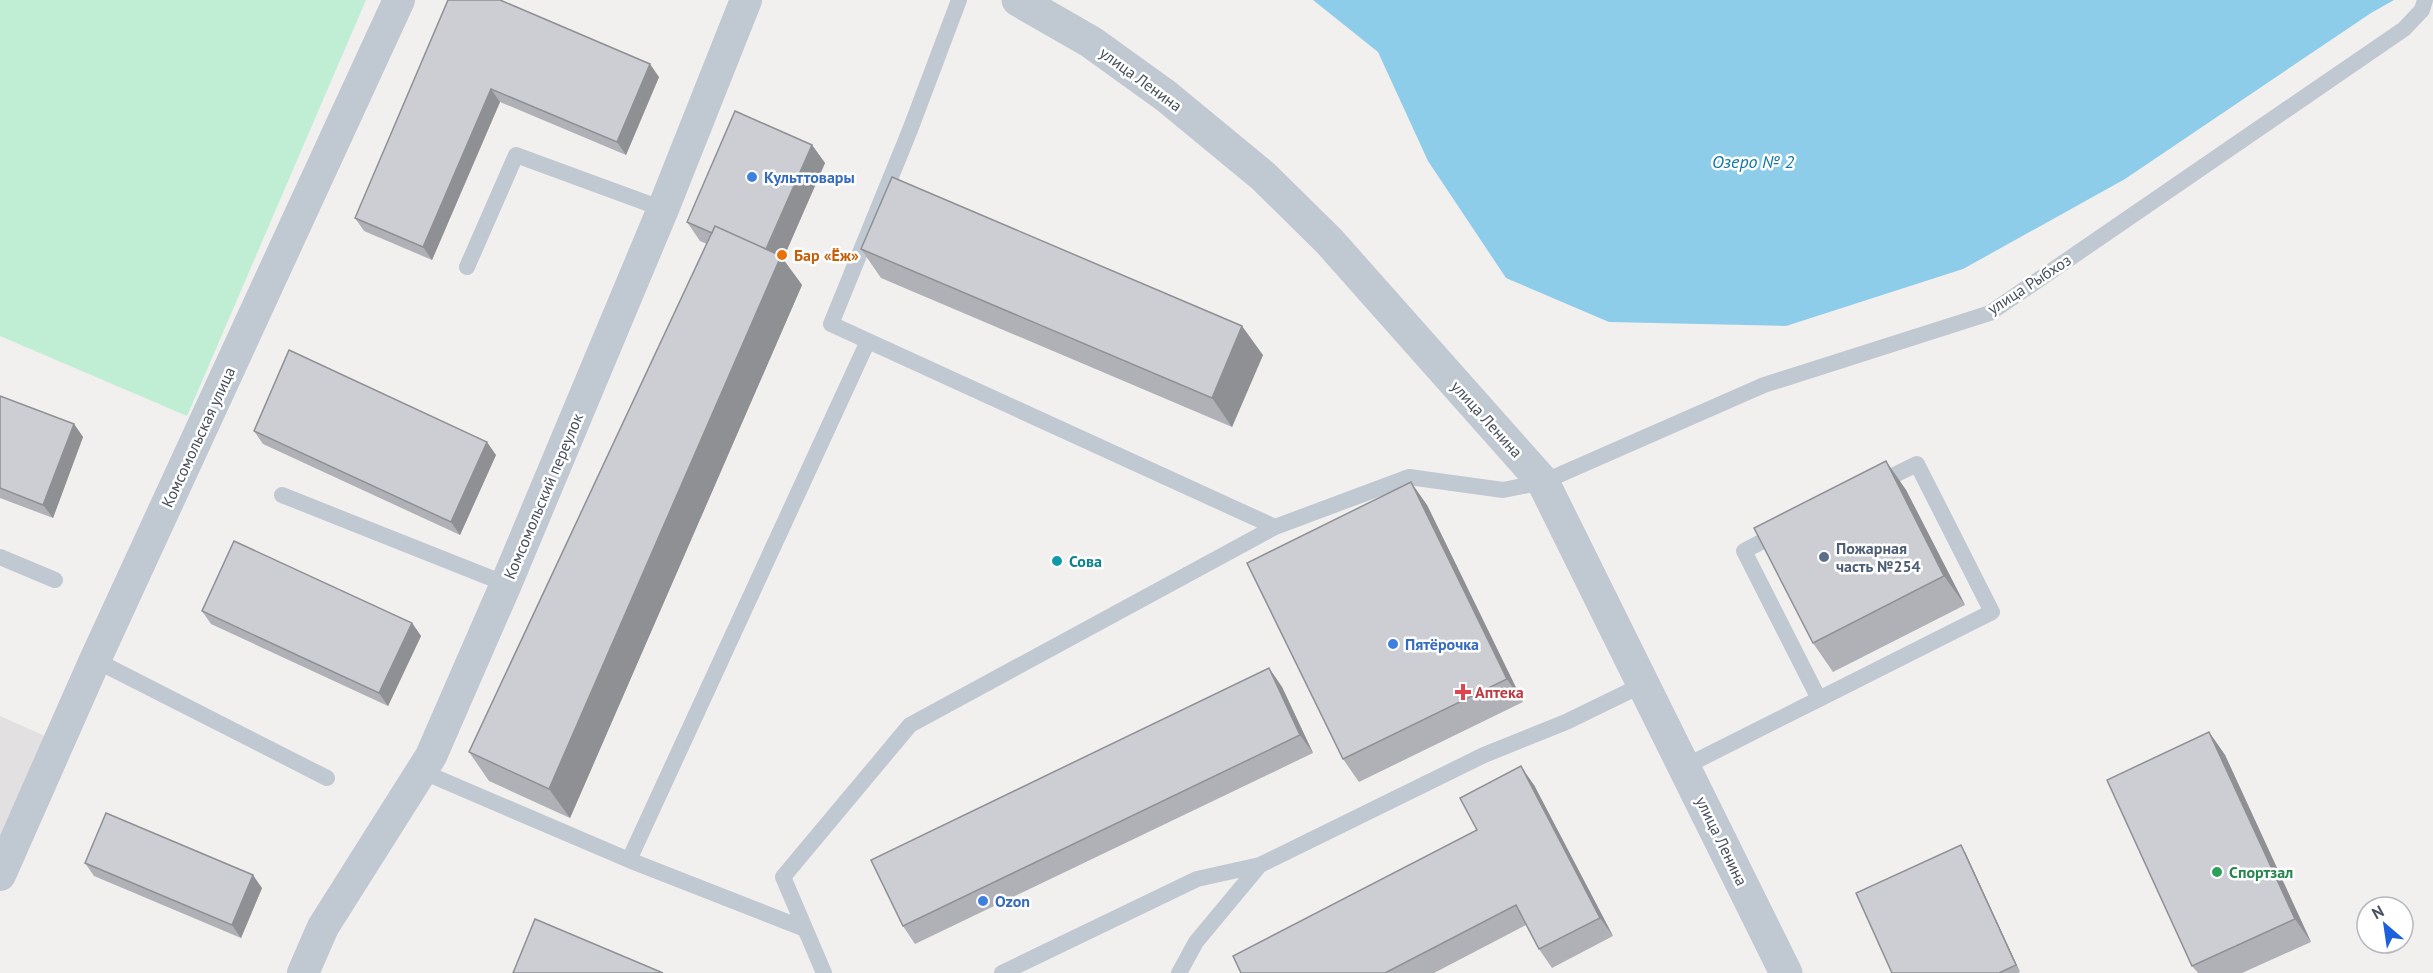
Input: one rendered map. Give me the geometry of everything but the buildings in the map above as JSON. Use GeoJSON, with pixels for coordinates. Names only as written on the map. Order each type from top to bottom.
{"type":"FeatureCollection","features":[{"type":"Feature","properties":{"kind":"street","name":"Комсомольская улица"},"geometry":{"type":"LineString","coordinates":[[0,875],[95,660],[399,0]]}},
{"type":"Feature","properties":{"kind":"street","name":"Комсомольский переулок"},"geometry":{"type":"LineString","coordinates":[[303,973],[323,927],[430,756],[506,584],[663,208],[746,0]]}},
{"type":"Feature","properties":{"kind":"street","name":"улица Ленина"},"geometry":{"type":"LineString","coordinates":[[1018,0],[1091,42],[1166,96],[1263,176],[1329,241],[1544,482],[1686,766],[1786,973]]}},
{"type":"Feature","properties":{"kind":"lane"},"geometry":{"type":"LineString","coordinates":[[959,0],[910,130],[831,324],[1275,527]]}},
{"type":"Feature","properties":{"kind":"lane","name":"улица Рыбхоз"},"geometry":{"type":"LineString","coordinates":[[805,928],[783,877],[910,725],[1275,527],[1409,477],[1503,490],[1544,482],[1764,385],[1990,313],[2404,29],[2422,10],[2425,0]]}},
{"type":"Feature","properties":{"kind":"lane"},"geometry":{"type":"LineString","coordinates":[[467,267],[516,155],[663,208]]}},
{"type":"Feature","properties":{"kind":"lane"},"geometry":{"type":"LineString","coordinates":[[629,860],[868,341]]}},
{"type":"Feature","properties":{"kind":"lane"},"geometry":{"type":"LineString","coordinates":[[1686,766],[1992,612],[1917,464],[1866,489]]}},
{"type":"Feature","properties":{"kind":"lane"},"geometry":{"type":"LineString","coordinates":[[282,495],[506,584]]}},
{"type":"Feature","properties":{"kind":"lane"},"geometry":{"type":"LineString","coordinates":[[1795,525],[1744,551],[1819,699]]}},
{"type":"Feature","properties":{"kind":"lane"},"geometry":{"type":"LineString","coordinates":[[0,557],[55,580]]}},
{"type":"Feature","properties":{"kind":"lane"},"geometry":{"type":"LineString","coordinates":[[95,660],[327,778]]}},
{"type":"Feature","properties":{"kind":"lane"},"geometry":{"type":"LineString","coordinates":[[1002,973],[1197,879],[1260,866],[1484,755],[1566,722],[1644,684]]}},
{"type":"Feature","properties":{"kind":"lane"},"geometry":{"type":"LineString","coordinates":[[421,771],[629,860],[805,928],[824,973]]}},
{"type":"Feature","properties":{"kind":"lane"},"geometry":{"type":"LineString","coordinates":[[1179,973],[1196,942],[1260,866]]}},
{"type":"Feature","properties":{"kind":"shaded area"},"geometry":{"type":"Polygon","coordinates":[[[0,716],[45,736],[0,836],[0,716]]]}},
{"type":"Feature","properties":{"kind":"green space"},"geometry":{"type":"Polygon","coordinates":[[[0,0],[366,0],[187,416],[0,336],[0,0]]]}},
{"type":"Feature","properties":{"kind":"water","name":"Озеро № 2"},"geometry":{"type":"Polygon","coordinates":[[[1313,0],[2394,0],[2371,13],[2125,179],[1963,269],[1786,326],[1609,322],[1506,278],[1428,161],[1378,52],[1313,0]]]}},
{"type":"Feature","properties":{"kind":"place","name":"Культтовары"},"geometry":{"type":"Point","coordinates":[752,177]}},
{"type":"Feature","properties":{"kind":"place","name":"Бар «Ёж»"},"geometry":{"type":"Point","coordinates":[782,255]}},
{"type":"Feature","properties":{"kind":"place","name":"Пожарная часть №254"},"geometry":{"type":"Point","coordinates":[1824,557]}},
{"type":"Feature","properties":{"kind":"place","name":"Сова"},"geometry":{"type":"Point","coordinates":[1057,561]}},
{"type":"Feature","properties":{"kind":"place","name":"Пятёрочка"},"geometry":{"type":"Point","coordinates":[1393,644]}},
{"type":"Feature","properties":{"kind":"place","name":"Аптека"},"geometry":{"type":"Point","coordinates":[1463,692]}},
{"type":"Feature","properties":{"kind":"place","name":"Спортзал"},"geometry":{"type":"Point","coordinates":[2217,872]}},
{"type":"Feature","properties":{"kind":"place","name":"Ozon"},"geometry":{"type":"Point","coordinates":[983,901]}}]}
